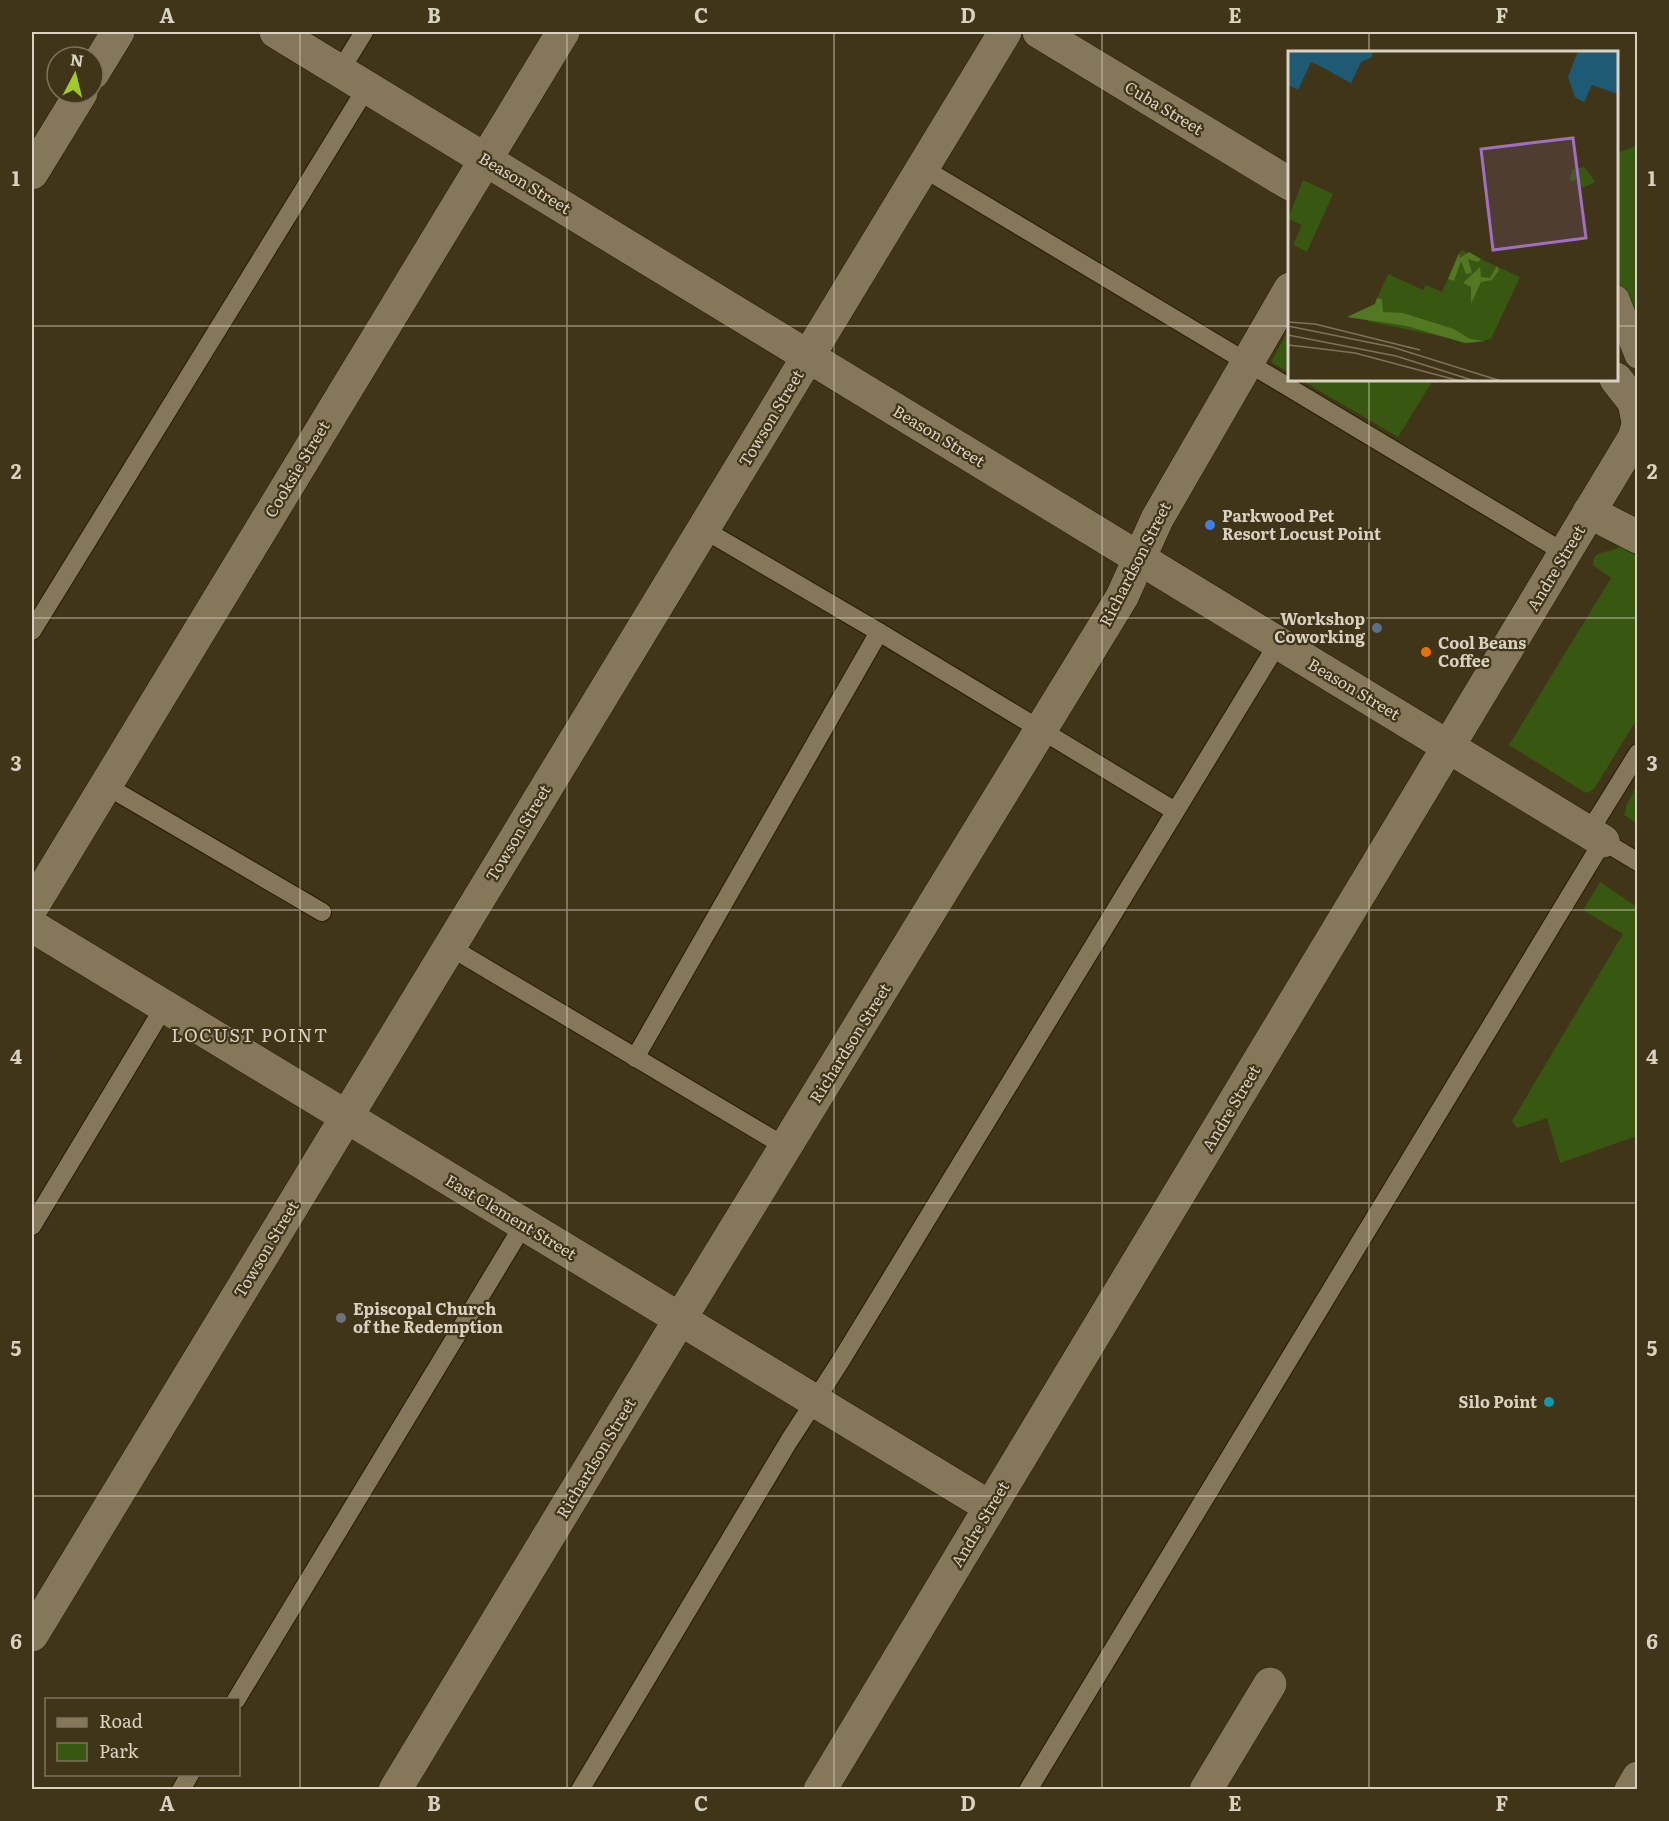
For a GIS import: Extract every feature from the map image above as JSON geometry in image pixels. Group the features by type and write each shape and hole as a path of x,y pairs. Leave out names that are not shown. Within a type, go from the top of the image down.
{"street":[{"path":"105,53 118,32"},
{"name":"Beason Street","path":"276,32 1596,837"},
{"name":"Cooksie Street","path":"32,907 562,32"},
{"name":"Towson Street","path":"32,1635 1005,32"},
{"name":"Cuba Street","path":"1039,32 1288,183"},
{"path":"32,174 74,105"},
{"name":"Richardson Street","path":"395,1790 1122,597 1157,519 1288,292"},
{"path":"1618,302 1638,355"},
{"path":"1618,380 1634,402 1638,424"},
{"name":"Andre Street","path":"820,1790 1634,438 1638,424"},
{"path":"1589,512 1638,537"},
{"name":"East Clement Street","path":"32,926 990,1507"},
{"path":"1206,1790 1270,1684"},
{"path":"1631,1790 1638,1778"}],"lane":[{"path":"32,631 353,79 364,32"},
{"path":"922,168 1565,553"},
{"path":"703,529 879,632 1175,811"},
{"path":"635,1058 879,632"},
{"path":"580,1790 789,1441 1278,643"},
{"path":"1028,1790 1596,837 1638,753"},
{"path":"105,785 322,912"},
{"path":"1596,837 1638,862"},
{"path":"450,947 786,1147"},
{"path":"32,1226 165,1007"},
{"path":"237,1698 524,1224"},
{"path":"181,1790 189,1776"}],"green space":[{"path":"1637,146 1637,331 1618,339 1618,152"},
{"path":"1288,331 1288,372 1271,362"},
{"path":"1303,381 1432,381 1398,437"},
{"path":"1621,546 1637,556 1637,719 1594,789 1586,793 1509,745 1611,578 1593,565 1594,559 1599,553"},
{"path":"1637,785 1637,823 1624,815"},
{"path":"1600,882 1637,907 1637,1136 1560,1163 1547,1118 1517,1128 1512,1121 1623,934 1583,910"}],"place":[{"name":"Parkwood Pet Resort Locust Point","path":"1210,525"},
{"name":"Workshop Coworking","path":"1377,628"},
{"name":"Cool Beans Coffee","path":"1426,652"},
{"name":"Episcopal Church of the Redemption","path":"341,1318"},
{"name":"Silo Point","path":"1549,1402"}],"district":[{"name":"LOCUST POINT","path":"250,1036"}]}
